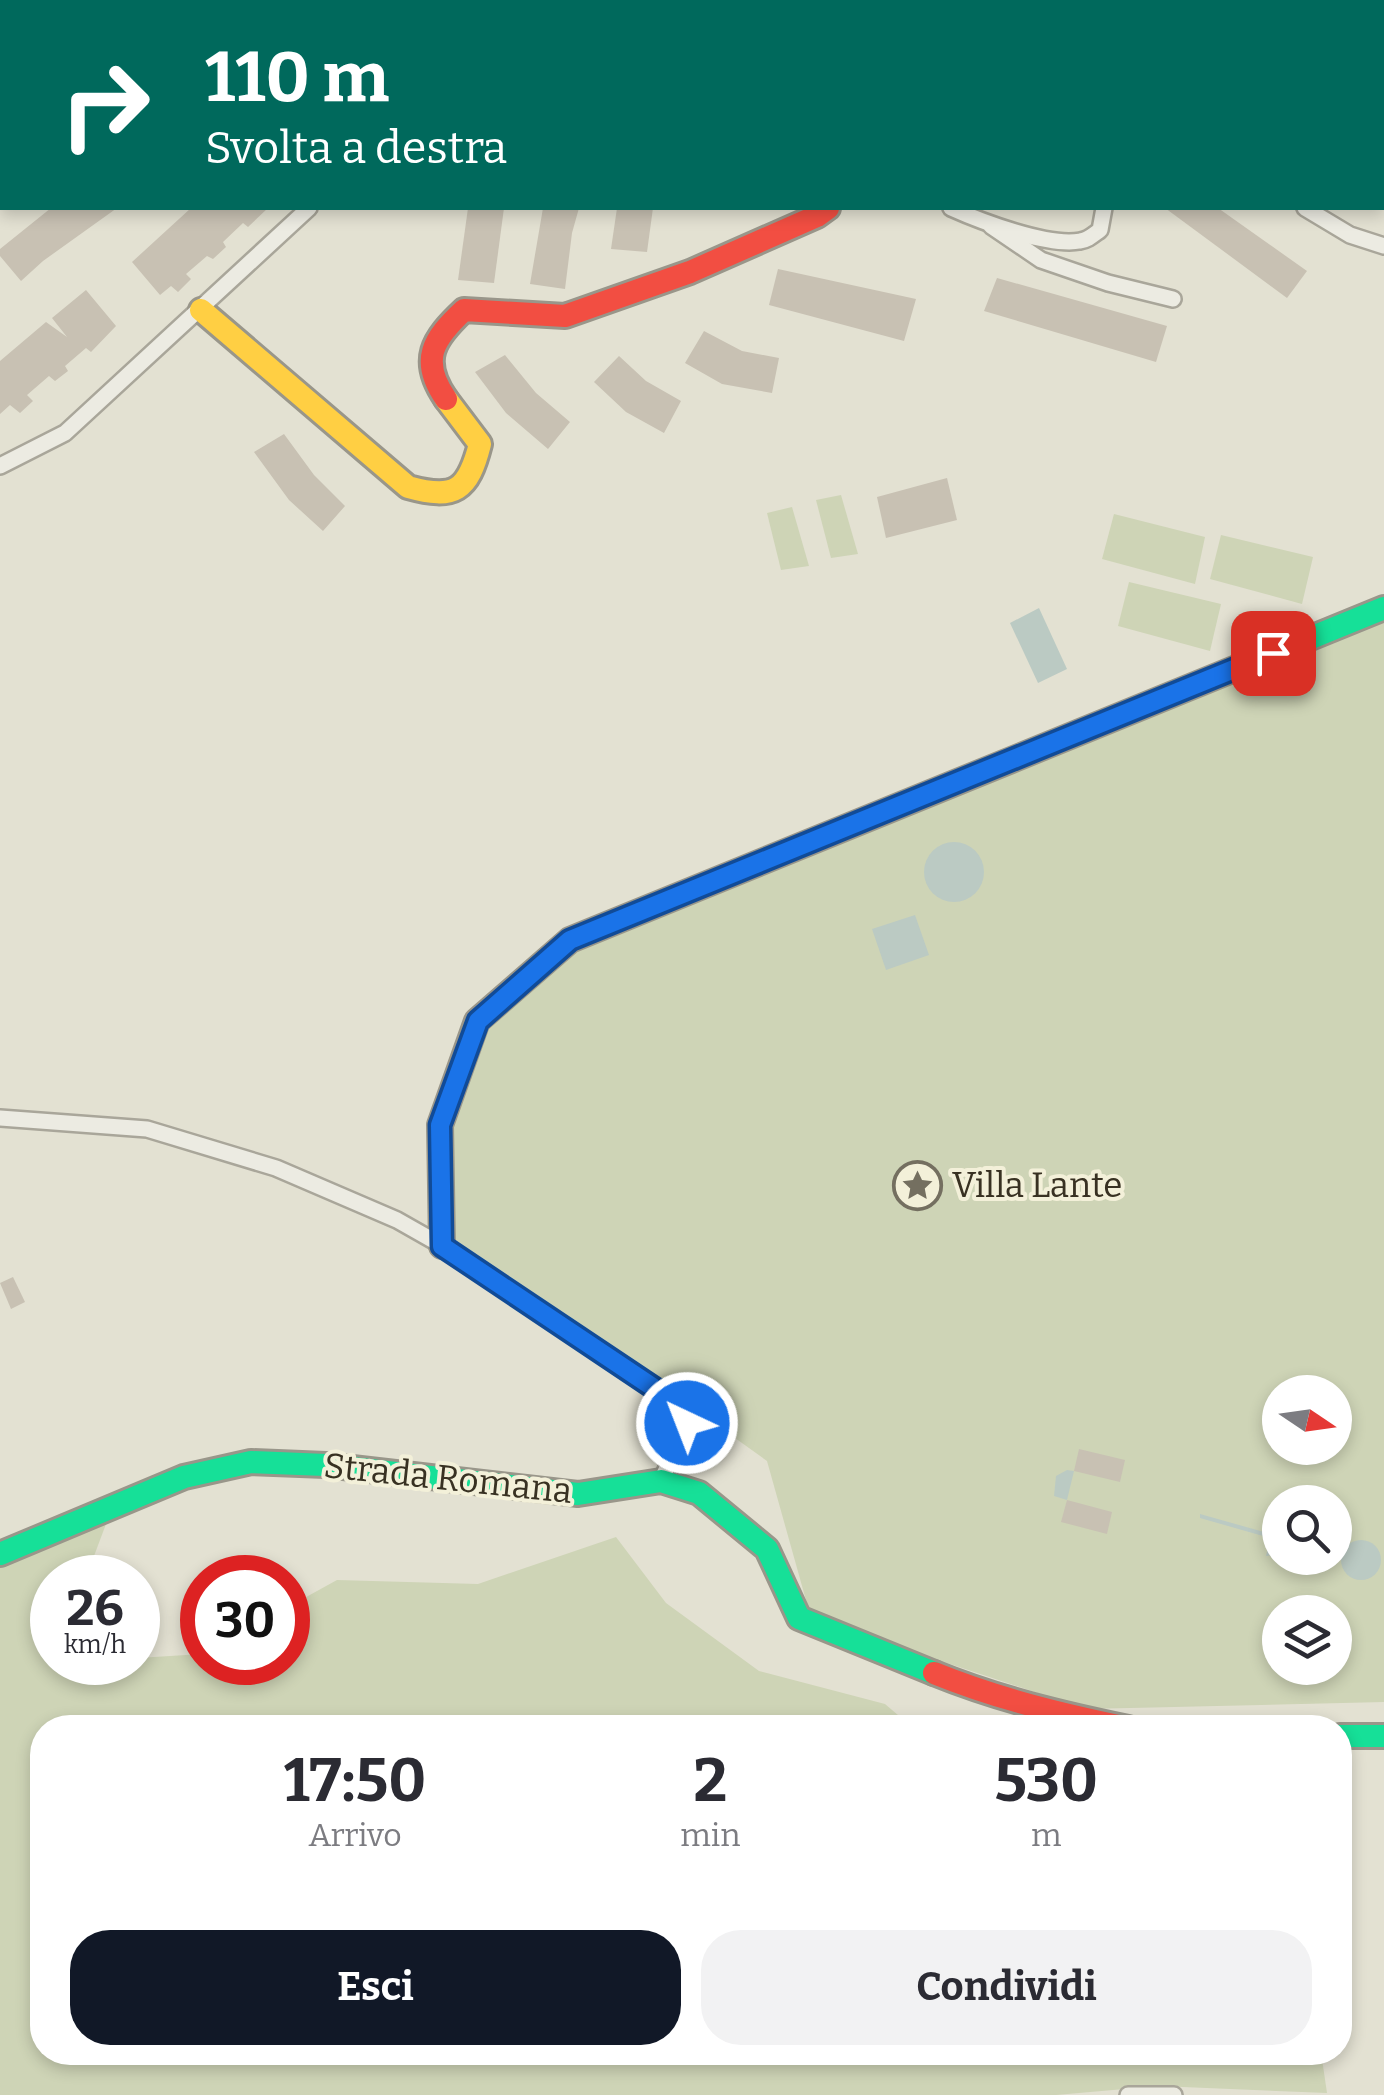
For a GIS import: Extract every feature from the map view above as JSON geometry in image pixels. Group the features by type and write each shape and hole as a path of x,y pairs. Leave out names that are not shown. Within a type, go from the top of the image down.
{"street":[{"path":"0,466 65,433 306,210"},
{"path":"201,310 408,488 437,496 459,490 474,469 480,444 430,376 431,350 442,327 464,310 566,316 690,272 825,210"},
{"path":"955,210 990,226 1041,260 1108,283 1173,299"},
{"path":"990,226 1069,242 1084,241 1100,230 1104,210"},
{"path":"1308,210 1350,235 1384,246"},
{"path":"442,1246 440,1125 478,1021 570,940 1384,608"},
{"path":"0,1118 148,1129 276,1168 397,1220 681,1406 687,1423 661,1481 700,1493 767,1549 800,1618 981,1692 1065,1715"},
{"name":"Strada Romana","path":"0,1554 184,1477 251,1462 326,1465 578,1494 661,1481"},
{"path":"1352,1736 1384,1736"},
{"path":"1128,2095 1174,2095"}],"green space":[{"path":"841,495 858,554 831,558 816,500"},
{"path":"792,507 809,566 781,570 767,513"},
{"path":"1114,514 1205,537 1195,584 1102,559"},
{"path":"1221,535 1313,557 1302,604 1210,579"},
{"path":"1129,582 1221,604 1210,651 1118,626"},
{"name":"Villa Lante","path":"1384,618 1384,1702 1086,1709 811,1618 767,1461 609,1348 452,1244 446,1125 483,1027 573,952"},
{"path":"109,1516 94,1555 30,1555 30,1685 160,1685 160,1657 180,1655 180,1685 310,1685 310,1595 337,1580 478,1584 616,1537 666,1603 759,1671 885,1704 898,1715 30,1715 30,2065 1323,2065 1327,2093 1159,2086 1056,2095 0,2095 0,1563"}],"shaded area":[{"path":"1039,608 1067,669 1038,683 1010,623"},
{"path":"954,842 975,851 984,872 975,893 954,902 933,893 924,872 933,851"},
{"path":"915,915 929,955 886,970 872,929"},
{"path":"1074,1471 1067,1500 1054,1496 1056,1476"},
{"path":"1200,1514 1262,1531 1262,1536 1200,1518"},
{"path":"1353,1541 1369,1541 1380,1552 1380,1568 1369,1579 1353,1579 1348,1575 1352,1575"}],"building":[{"path":"49,210 114,210 21,281 0,256 0,249"},
{"path":"189,210 266,210 248,227 243,223 223,242 226,247 213,259 207,256 186,274 191,279 178,292 171,286 160,295 132,262"},
{"path":"468,210 504,210 494,283 458,280"},
{"path":"543,210 578,210 565,289 530,284"},
{"path":"617,210 653,210 647,252 611,249"},
{"path":"1168,210 1221,210 1307,271 1287,298"},
{"path":"778,269 916,299 904,341 769,305"},
{"path":"997,278 1167,326 1156,362 984,311"},
{"path":"86,290 116,326 91,352 86,348 65,366 68,371 55,381 49,376 27,395 33,401 20,413 10,405 0,414 0,361 46,322 67,337 52,318"},
{"path":"704,331 742,351 779,358 772,393 722,384 685,363"},
{"path":"505,355 536,393 570,422 548,449 506,413 475,372"},
{"path":"619,356 646,381 681,401 664,433 626,412 594,382"},
{"path":"284,434 314,475 345,506 323,531 289,500 254,452"},
{"path":"947,478 957,520 886,538 877,497"},
{"path":"13,1277 25,1302 11,1309 0,1283"},
{"path":"1079,1449 1125,1460 1120,1482 1074,1471"},
{"path":"1067,1500 1112,1512 1107,1534 1061,1522"}],"traffic: fast":[{"path":"442,1246 440,1125 477,1021 570,940 1384,608"},
{"path":"0,1554 184,1477 251,1462 326,1465 578,1494 661,1481 699,1493 767,1549 799,1618 934,1673"},
{"path":"1352,1736 1384,1736"}],"traffic: slow":[{"path":"201,310 408,487 448,492 464,482 470,472 480,444 446,399"}],"traffic: jam":[{"path":"446,399 433,373 433,351 444,331 464,310 565,316 690,272 825,210"},
{"path":"934,1673 982,1691 1070,1715"}],"place":[{"name":"Villa Lante","path":"917,1185"}],"route":[{"path":"687,1423 681,1406 442,1246 440,1125 478,1021 570,940 1273,653"}]}
